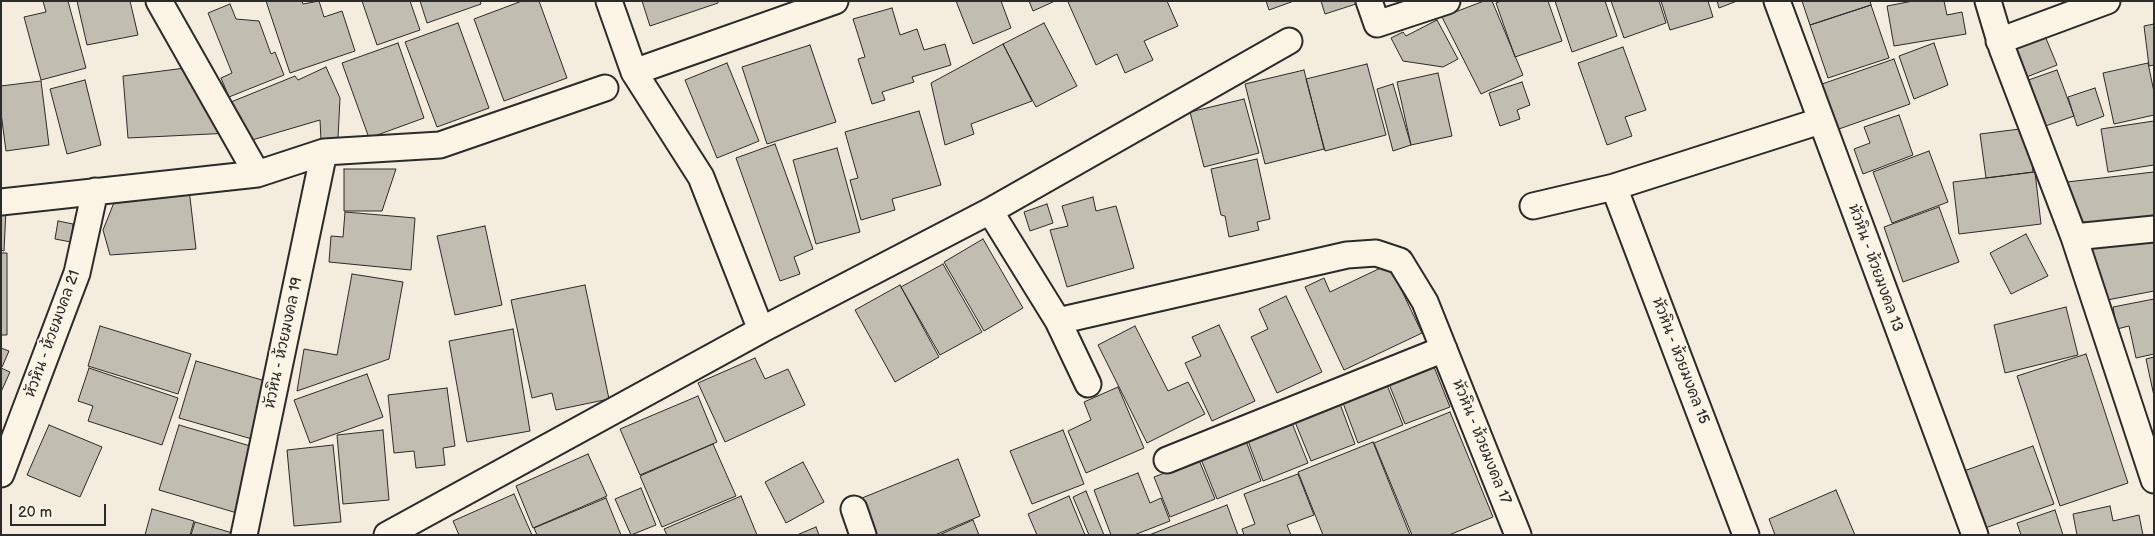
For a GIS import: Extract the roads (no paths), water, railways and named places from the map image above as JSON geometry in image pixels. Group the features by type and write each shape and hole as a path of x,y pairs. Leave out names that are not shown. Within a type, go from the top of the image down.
{"street":[{"path":"159,1 257,174"},
{"path":"609,1 634,72 701,177 761,330"},
{"path":"634,72 835,1"},
{"path":"1369,1 1377,24 1448,1"},
{"name":"หัวหิน - ห้วยมงคล 13","path":"1777,1 1975,535"},
{"path":"1988,1 1999,41 2145,428 2154,480"},
{"path":"1999,41 2107,1"},
{"path":"388,535 761,330 990,211 1289,41"},
{"path":"1,202 257,174 324,152 440,145 605,88"},
{"path":"1534,206 1614,187 1820,121"},
{"name":"หัวหิน - ห้วยมงคล 19","path":"244,535 324,152"},
{"name":"หัวหิน - ห้วยมงคล 15","path":"1614,187 1746,535"},
{"name":"หัวหิน - ห้วยมงคล 21","path":"1,474 77,273 95,191"},
{"path":"990,211 1058,321 1088,384"},
{"path":"2074,238 2154,229"},
{"name":"หัวหิน - ห้วยมงคล 17","path":"1058,321 1347,255 1376,252 1400,261 1425,302 1518,535"},
{"path":"1167,460 1444,349"},
{"path":"854,509 863,535"}]}
